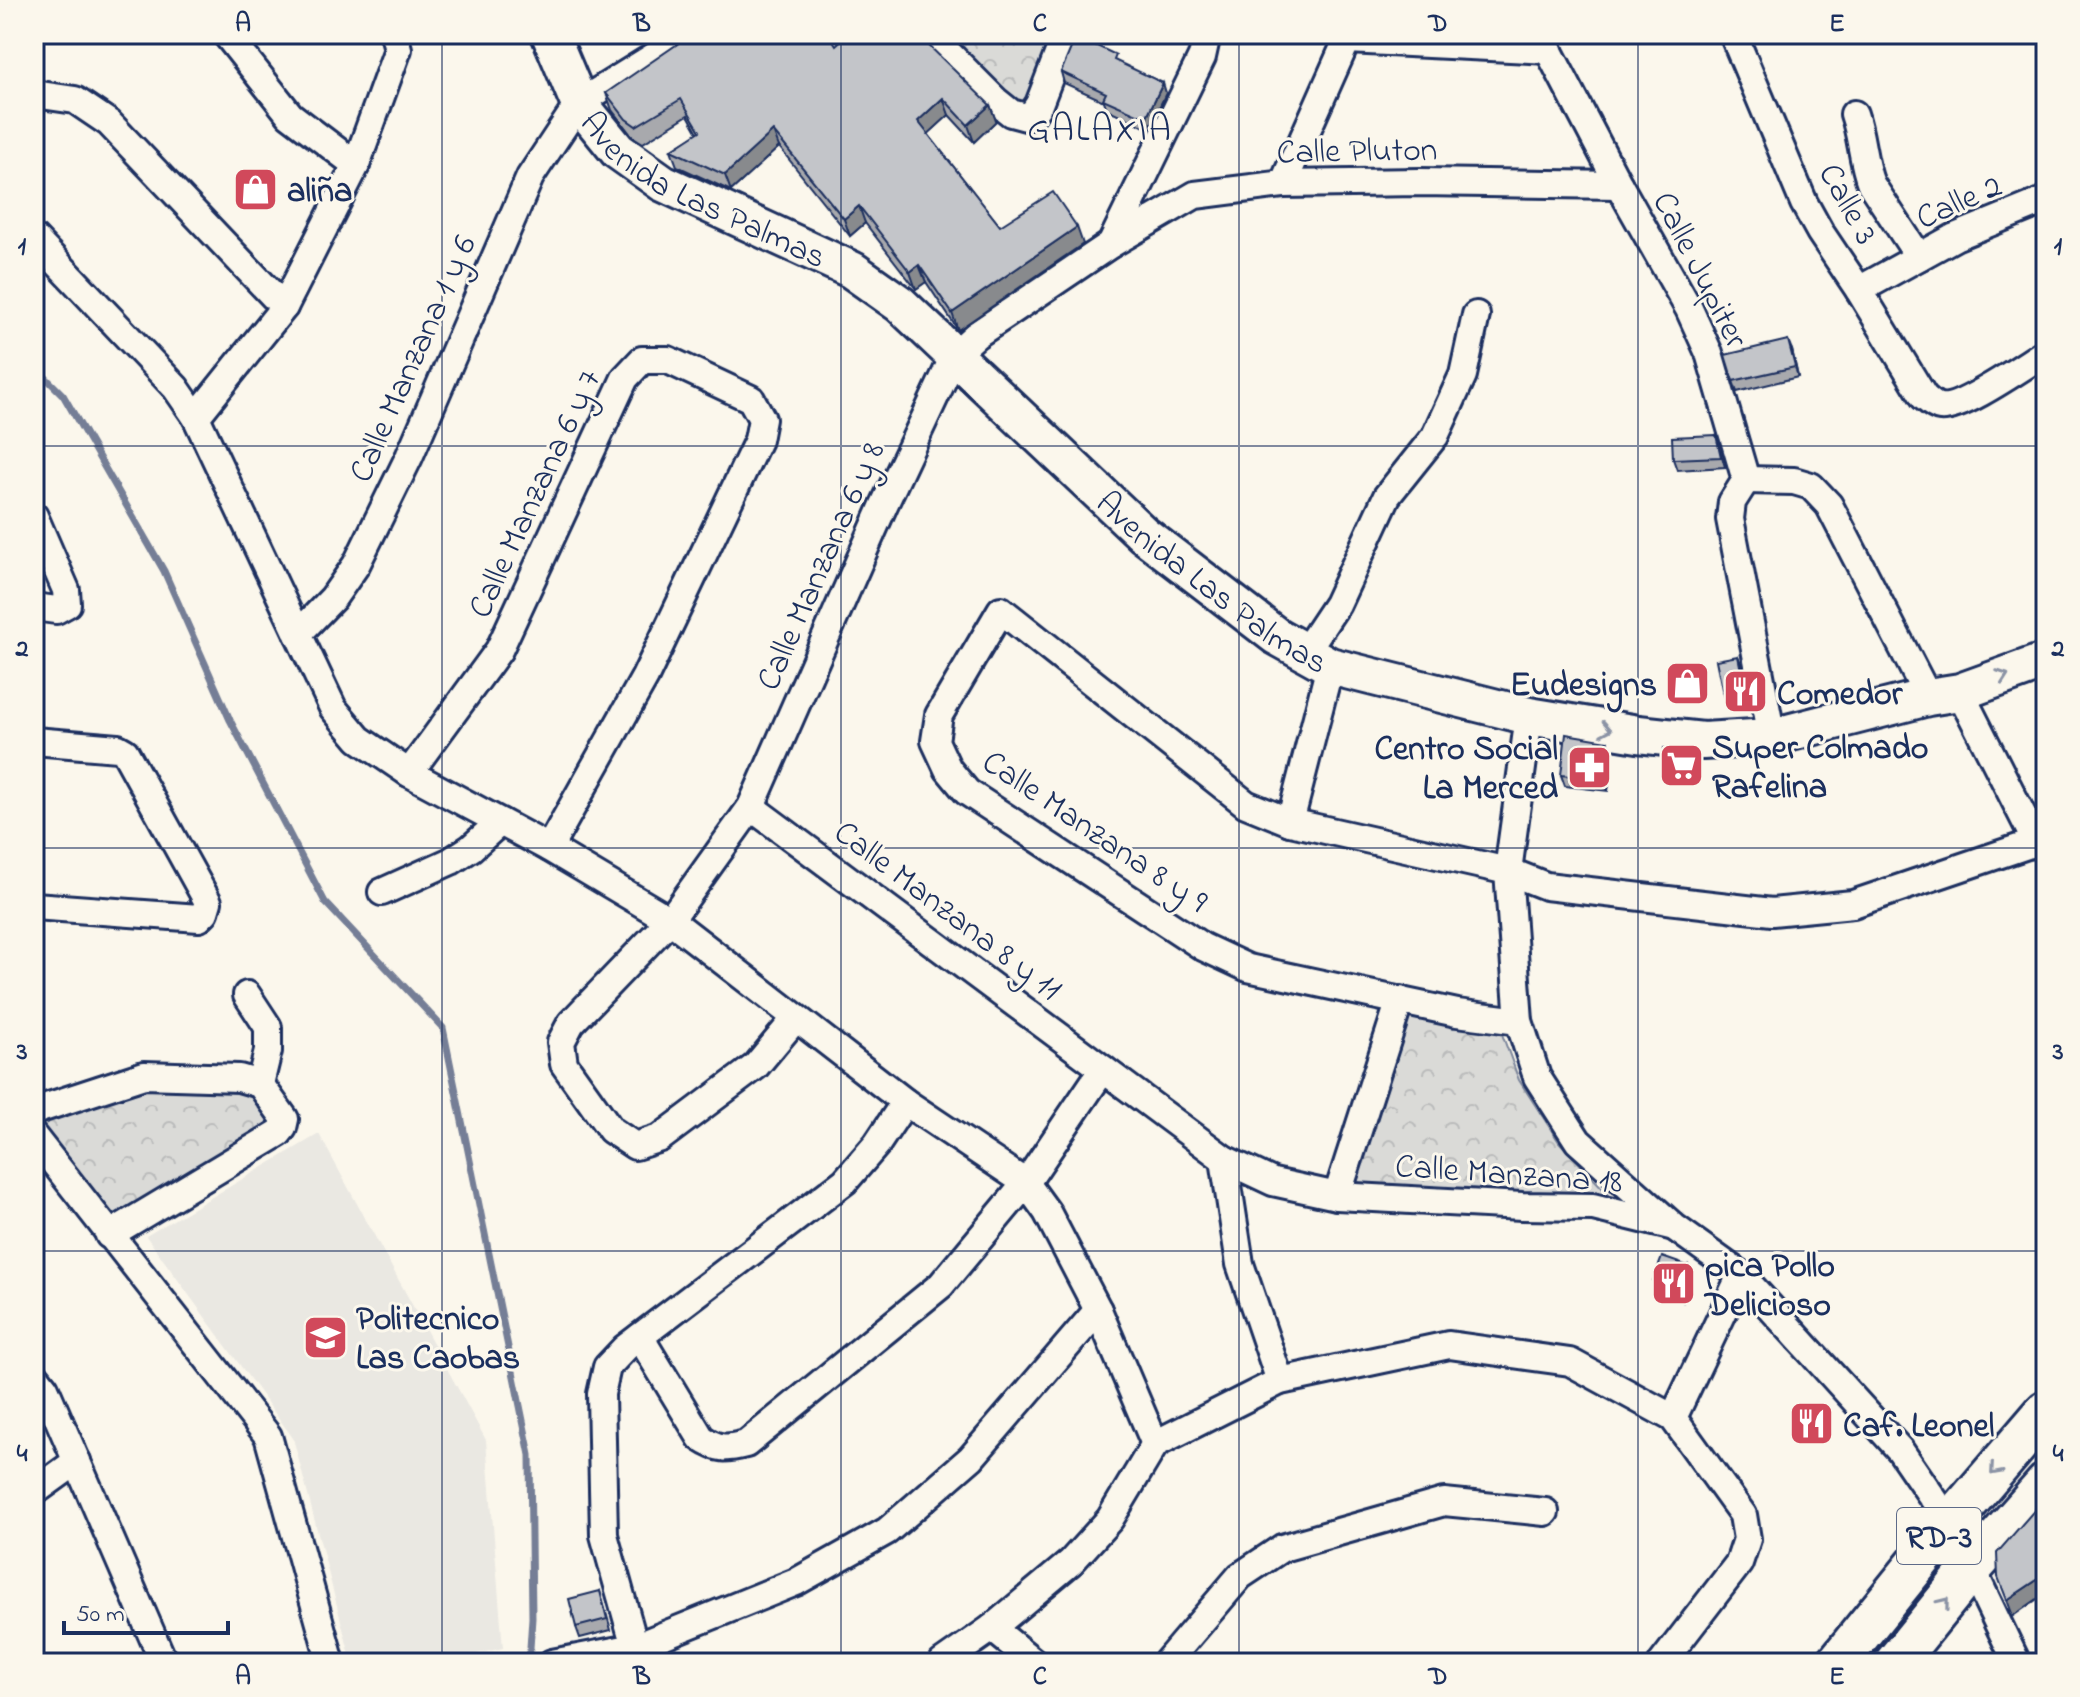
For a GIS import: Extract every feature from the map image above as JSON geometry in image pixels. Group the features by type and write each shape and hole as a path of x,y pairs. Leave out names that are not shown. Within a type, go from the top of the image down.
{"main road":[{"name":"RD-3","path":"1837,1663 2046,1411"},
{"name":"RD-3","path":"1895,1663 1971,1569 2046,1484"}],"street":[{"path":"226,34 290,115 356,165"},
{"path":"196,417 284,307 356,165 398,49 394,34"},
{"name":"Avenida Las Palmas","path":"550,34 579,103 618,151 663,183 852,270 900,304 1143,534 1276,636 1318,659 1529,716 1703,741 1772,737 1944,695 2046,661"},
{"path":"579,103 690,34"},
{"path":"929,34 996,101 1011,113 1026,117 1039,104 1066,34"},
{"path":"1111,244 1202,57 1207,34"},
{"name":"Calle 3","path":"1733,34 1804,203 1924,397 1942,408 1954,406 2046,352"},
{"path":"1283,184 1348,37 1544,42"},
{"name":"Calle Jupiter","path":"1544,42 1689,309 1709,353 1746,480"},
{"path":"34,94 75,100 109,123 284,307"},
{"name":"Calle Manzana 1 y 6","path":"298,634 333,598 356,565 409,457 530,177 579,103"},
{"path":"1854,114 1871,184 1919,257"},
{"name":"Calle Pluton","path":"955,354 976,335 1111,244 1195,195 1283,184 1420,182 1619,185"},
{"name":"Calle 2","path":"1859,290 1955,237 2046,200"},
{"path":"34,238 176,388 196,417 333,708 359,739 409,773 549,848 670,920 905,1102 1026,1183 1047,1212 1098,1310 1155,1444"},
{"path":"1476,315 1463,375 1435,436 1387,496 1337,604 1318,659 1290,822 1508,871 1546,886 1772,912 1853,904 2041,846 1944,695 1829,505 1811,486 1794,481 1746,480 1732,502 1730,519 1772,737"},
{"name":"Calle Manzana 6 y 8","path":"796,1018 756,1066 660,1138 635,1146 611,1130 564,1064 561,1042 571,1023 670,920 751,807 884,505 955,354"},
{"name":"Calle Manzana 6 y 7","path":"409,773 499,650 625,378 642,360 668,360 751,399 762,419 758,440 645,677 549,848"},
{"path":"34,516 66,590 67,604 56,610 34,607"},
{"name":"Calle Manzana 8 y 9","path":"1290,822 1246,804 1001,610 939,715 935,741 948,769 967,792 1203,947 1248,968 1400,1000"},
{"path":"1529,716 1508,871 1519,1021 1537,1077 1578,1141 1674,1227 1741,1275 1900,1450 1950,1523 2017,1663"},
{"path":"34,741 118,748 125,752 208,902 199,918 34,906"},
{"name":"Calle Manzana 8 y 11","path":"751,807 1224,1159"},
{"path":"382,892 451,861 500,822"},
{"path":"247,995 268,1027 268,1051 260,1084"},
{"path":"1337,1196 1400,1000 1457,1013 1519,1021"},
{"path":"633,1343 701,1438 713,1446 728,1449 746,1444 941,1285 1026,1183 1103,1069"},
{"path":"34,1111 144,1075 239,1078 260,1084 285,1119 279,1133 109,1235"},
{"path":"636,1655 604,1535 601,1394 607,1367 633,1343 845,1181 877,1144 905,1102"},
{"path":"34,1137 268,1436 331,1663"},
{"path":"1224,1159 1240,1264 1280,1381"},
{"name":"Calle Manzana 18","path":"1224,1159 1273,1182 1337,1196 1593,1207 1674,1227"},
{"path":"1673,1418 1741,1275"},
{"path":"552,1663 583,1656 636,1655 796,1582 887,1531 971,1458 1098,1310"},
{"path":"942,1663 992,1628 1071,1562 1110,1519 1155,1444 1280,1381 1449,1345 1570,1362 1673,1418 1743,1515 1747,1539 1739,1563 1662,1663"},
{"path":"34,1374 45,1388 164,1663"},
{"path":"34,1492 77,1461"},
{"path":"1166,1663 1240,1576 1282,1548 1444,1502 1545,1512"},
{"path":"992,1628 1035,1663"}],"shaded area":[{"name":"Politecnico Las Caobas","path":"319,1134 486,1440 503,1648 437,1663 352,1663 293,1438 146,1236"}],"green space":[{"path":"943,34 1053,34 1025,113"},
{"path":"1406,1006 1499,1026 1519,1080 1559,1142 1609,1195 1455,1194 1351,1183"},
{"path":"142,1080 238,1085 271,1107 265,1128 110,1222 34,1123"}],"building":[{"path":"692,34 829,34 836,45 848,34 917,34 990,105 968,125 943,98 918,121 1000,226 1053,192 1077,227 952,313 919,265 910,272 859,206 844,219 773,131 725,175 671,150 700,131 681,99 636,126 626,119 606,93"},
{"path":"1076,36 1116,55 1114,60 1163,83 1146,118 1103,99 1106,93 1061,72"},
{"path":"1788,340 1795,367 1733,381 1725,355"},
{"path":"1716,435 1721,457 1673,459 1672,437"},
{"path":"1738,656 1744,685 1722,689 1716,660"},
{"name":"Centro Social La Merced","path":"1566,734 1608,741 1604,780 1561,775"},
{"path":"1664,748 1690,751 1689,770 1663,769"},
{"path":"1662,1257 1688,1266 1679,1290 1653,1281"},
{"path":"2038,1506 2046,1515 2046,1574 2007,1600 1998,1577 1997,1553"},
{"path":"600,1591 607,1619 576,1627 569,1599"}],"waterway":[{"path":"34,366 63,395 164,571 230,720 325,902 443,1028 530,1455 532,1618 529,1663"}],"place":[{"name":"aliña","path":"256,189"},
{"name":"Eudesigns","path":"1688,683"},
{"name":"Comedor","path":"1746,692"},
{"name":"Super Colmado Rafelina","path":"1681,766"},
{"name":"Centro Social La Merced","path":"1589,767"},
{"name":"pica Pollo Delicioso","path":"1674,1284"},
{"name":"Politecnico Las Caobas","path":"325,1337"},
{"name":"Caf. Leonel","path":"1812,1424"}],"district":[{"name":"GALAXIA","path":"1100,127"}]}
